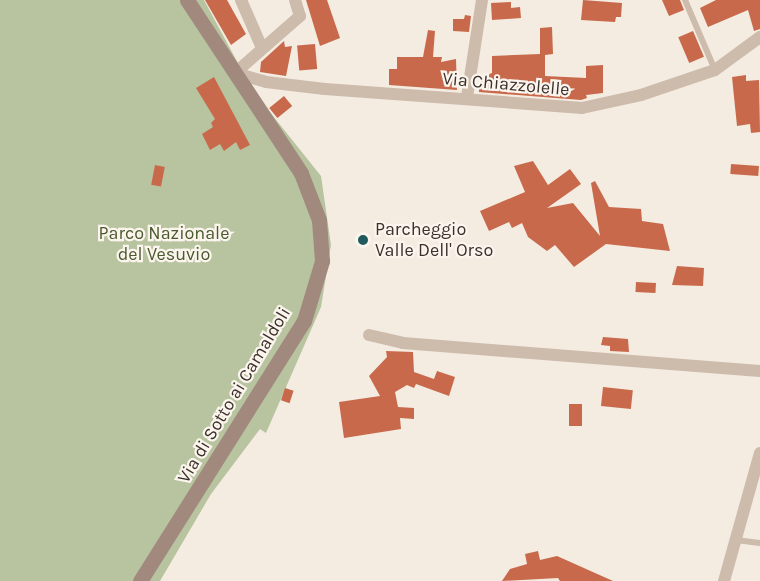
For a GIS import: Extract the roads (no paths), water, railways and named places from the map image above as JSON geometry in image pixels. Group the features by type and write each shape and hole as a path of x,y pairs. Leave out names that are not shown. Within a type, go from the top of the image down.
{"street":[{"name":"Via di Sotto ai Camaldoli","path":"140,581 304,321 322,261 318,220 301,173 187,0"},
{"path":"241,0 262,48"},
{"path":"236,73 300,16 295,0"},
{"path":"467,98 482,0"},
{"name":"Via Chiazzolelle","path":"236,73 266,82 326,89 467,98 488,103 582,108 640,95 715,70 760,37"},
{"path":"369,335 404,343 760,371"},
{"path":"724,581 760,453"}],"lane":[{"path":"685,0 715,70"},
{"path":"736,540 760,543"}],"place":[{"name":"Parcheggio Valle Dell' Orso","path":"363,240"}],"park label":[{"name":"Parco Nazionale del Vesuvio","path":"164,244"}]}
